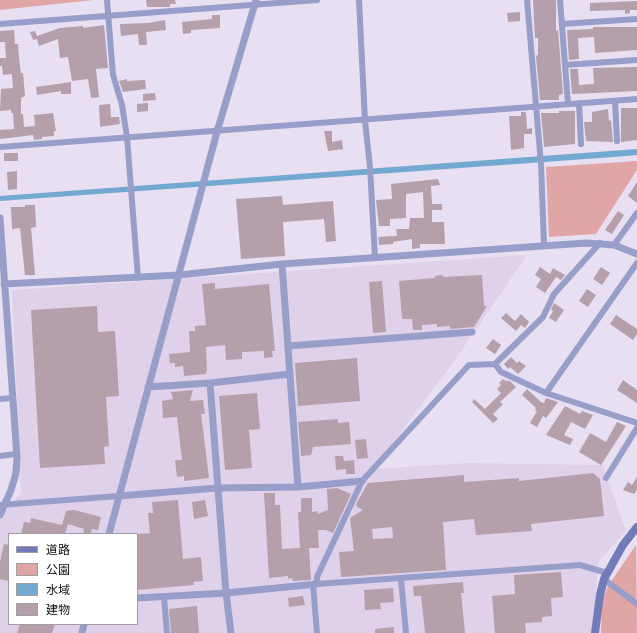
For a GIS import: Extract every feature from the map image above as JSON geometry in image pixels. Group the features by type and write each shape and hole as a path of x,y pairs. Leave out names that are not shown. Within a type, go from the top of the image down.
{"main road":[{"path":"595,633 600,595 606,576 623,545 637,527"}],"street":[{"path":"107,0 114,75 122,105 127,138 138,278"},
{"path":"0,24 109,17 255,2 317,0"},
{"path":"359,0 365,121 371,179 375,258"},
{"path":"527,0 541,164 544,246"},
{"path":"560,0 568,104"},
{"path":"109,533 148,387 203,192 217,132 255,2"},
{"path":"562,24 637,19"},
{"path":"565,65 637,60"},
{"path":"0,147 365,121 637,99"},
{"path":"615,101 617,141"},
{"path":"579,103 581,144"},
{"path":"614,245 637,213"},
{"path":"0,218 2,284 16,454 16,474 2,505 0,515"},
{"path":"317,633 315,584 362,481 469,365 495,364 542,317 554,294 600,243"},
{"path":"2,284 138,278 282,264 600,243 614,245 637,254"},
{"path":"282,264 298,487"},
{"path":"546,392 637,264"},
{"path":"288,346 472,332"},
{"path":"495,364 501,372 546,392 637,423"},
{"path":"148,387 210,383 290,374"},
{"path":"210,383 217,488 230,633"},
{"path":"0,399 12,398"},
{"path":"606,478 637,428"},
{"path":"0,456 16,454"},
{"path":"2,505 217,488 298,487 362,481"},
{"path":"138,598 226,593 315,584 580,565 606,576 637,604"},
{"path":"401,579 406,633"},
{"path":"164,597 167,633"}],"shaded area":[{"path":"527,255 453,363 373,469 468,463 603,465 626,531 599,561 592,633 0,633 0,518 21,493 12,290"}],"green space":[{"path":"0,0 93,0 0,10"},
{"path":"637,161 637,170 596,234 549,237 546,167"},
{"path":"636,545 637,633 601,633 602,600 608,586"}],"water":[{"path":"637,149 637,155 614,157 0,201 0,196"}],"building":[{"path":"146,0 175,0 176,4 170,4 170,7 147,7"},
{"path":"533,0 556,0 556,31 558,30 563,94 559,95 559,100 540,100 536,56 538,55 538,38 535,38"},
{"path":"637,1 637,10 630,10 630,13 625,14 625,10 590,11 590,3"},
{"path":"520,12 520,21 508,22 507,13"},
{"path":"212,15 220,15 220,28 191,30 191,33 183,34 182,22 212,19"},
{"path":"165,20 166,30 146,32 147,45 139,45 138,34 121,36 120,24 148,23"},
{"path":"104,25 108,68 96,69 99,97 91,98 88,79 72,81 68,57 60,58 58,39 39,46 37,39 33,40 30,32 35,31 37,36 60,28 83,26 83,28"},
{"path":"593,27 637,27 637,50 595,53 594,37 578,38 579,59 569,60 567,30 593,29"},
{"path":"14,30 15,44 18,44 21,73 23,73 25,96 21,98 21,114 23,114 24,127 35,126 34,115 53,113 56,131 54,131 54,136 42,137 42,139 34,140 33,135 0,139 0,130 14,129 13,113 11,113 11,110 0,111 1,89 13,88 12,74 3,75 2,66 0,66 0,58 6,58 5,42 0,42 0,31"},
{"path":"637,67 637,91 572,94 570,69 578,69 579,85 594,84 593,68"},
{"path":"127,79 127,81 145,80 146,89 123,92 119,81"},
{"path":"71,82 71,94 61,94 61,91 37,95 36,87"},
{"path":"155,93 156,100 143,101 143,94"},
{"path":"148,103 148,111 137,112 137,104"},
{"path":"110,104 111,117 119,117 120,124 100,127 99,105"},
{"path":"621,108 637,108 637,140 621,142"},
{"path":"608,109 609,121 611,120 613,142 586,141 584,122 592,122 592,112"},
{"path":"559,111 575,111 575,144 544,147 541,113 559,113"},
{"path":"521,112 526,112 527,129 532,128 532,134 524,134 524,148 511,150 509,116 521,116"},
{"path":"324,131 332,131 332,142 342,140 343,149 328,151"},
{"path":"4,153 18,153 18,161 4,161"},
{"path":"17,171 17,189 8,190 7,172"},
{"path":"438,179 440,185 431,186 432,204 442,204 442,210 432,210 432,222 444,222 445,244 420,244 420,248 412,249 412,239 393,242 393,244 379,245 378,237 397,236 396,229 409,229 410,218 424,218 423,192 406,194 406,218 390,219 390,226 379,226 376,200 392,199 391,184"},
{"path":"637,182 637,203 628,196"},
{"path":"282,196 283,205 333,201 336,241 326,242 324,219 283,222 285,256 241,259 236,199"},
{"path":"25,205 35,205 36,227 31,228 35,275 25,275 20,228 12,229 11,207 25,207"},
{"path":"618,211 624,215 612,234 605,230"},
{"path":"540,267 550,274 553,268 565,275 561,280 556,277 545,293 536,287 541,279 535,275"},
{"path":"601,267 610,273 602,285 593,279"},
{"path":"443,275 443,277 482,275 484,306 487,306 474,327 450,329 450,326 437,327 437,324 422,325 422,330 413,330 412,319 402,319 399,281 435,278 435,276"},
{"path":"382,281 386,332 373,333 369,282"},
{"path":"215,283 215,289 269,284 275,351 272,351 273,357 264,358 264,351 242,352 242,359 226,360 225,345 206,347 206,374 184,376 183,366 175,367 175,363 170,363 169,354 190,352 189,331 195,331 195,326 206,325 202,284"},
{"path":"587,289 596,295 588,307 579,301"},
{"path":"554,303 564,310 556,322 549,318 553,311 551,310"},
{"path":"97,306 98,332 115,331 119,396 106,397 109,446 104,447 105,464 40,468 31,310"},
{"path":"506,313 515,321 521,314 529,322 525,328 521,325 516,331 501,318"},
{"path":"616,315 637,329 637,334 633,340 610,324"},
{"path":"493,339 501,345 495,354 486,348"},
{"path":"511,357 517,363 519,361 526,366 518,374 510,367 508,369 504,364"},
{"path":"357,358 360,401 298,406 295,363"},
{"path":"503,379 510,381 516,387 500,402 503,404 493,414 498,419 493,423 472,402 474,399 485,409 501,393 497,389 501,385 499,383"},
{"path":"623,380 637,390 637,403 617,390"},
{"path":"527,389 541,402 544,403 546,398 558,402 546,418 543,416 537,427 530,423 537,411 535,410 536,408 522,395"},
{"path":"193,390 190,401 203,400 205,414 201,414 209,478 184,481 184,476 177,477 175,460 182,460 177,417 163,418 162,401 173,399 171,392"},
{"path":"257,393 260,429 249,430 252,468 225,470 219,396"},
{"path":"565,406 580,414 582,411 593,415 585,429 571,422 564,435 573,439 570,445 546,435"},
{"path":"338,419 338,423 349,422 351,444 313,447 311,455 301,456 298,422"},
{"path":"617,422 626,426 601,465 579,452 590,433 606,442"},
{"path":"366,439 368,458 357,459 355,440"},
{"path":"335,456 343,456 344,461 354,460 355,474 346,474 346,469 336,470"},
{"path":"593,473 600,479 604,516 531,524 532,531 476,535 474,519 443,522 446,570 341,577 339,552 354,551 350,518 363,510 357,507 356,504 368,483 464,475 464,482 519,478 519,481","holes":["392,527 393,538 373,539 372,529"]},
{"path":"637,477 637,490 634,494 623,490 628,482 632,485"},
{"path":"337,488 351,494 333,533 326,530 318,530 319,548 309,548 311,580 293,581 292,578 288,579 288,576 269,578 264,493 275,493 275,505 280,505 282,549 300,548 298,512 301,512 301,498 312,498 312,512 317,511 318,514 328,510 327,489"},
{"path":"178,500 183,559 201,557 203,581 193,582 194,585 138,590 138,534 150,533 148,513 153,513 152,502"},
{"path":"205,500 208,516 194,519 192,502"},
{"path":"74,510 101,517 98,530 92,529 91,533 83,533 84,529 68,524 65,533 21,533 24,522 30,523 31,518 62,525 66,511"},
{"path":"4,544 8,545 8,581 0,579 0,562"},
{"path":"561,572 563,597 551,598 552,616 542,617 542,622 525,623 526,633 495,633 492,596 515,594 514,575"},
{"path":"463,582 464,593 461,593 465,633 425,633 421,596 414,596 413,586"},
{"path":"393,588 394,602 380,603 381,609 365,610 364,590"},
{"path":"303,596 305,605 289,607 288,598"},
{"path":"197,606 199,633 171,633 169,609"},
{"path":"20,625 55,625 52,633 17,633"},
{"path":"394,627 394,633 375,633 375,629"}]}
